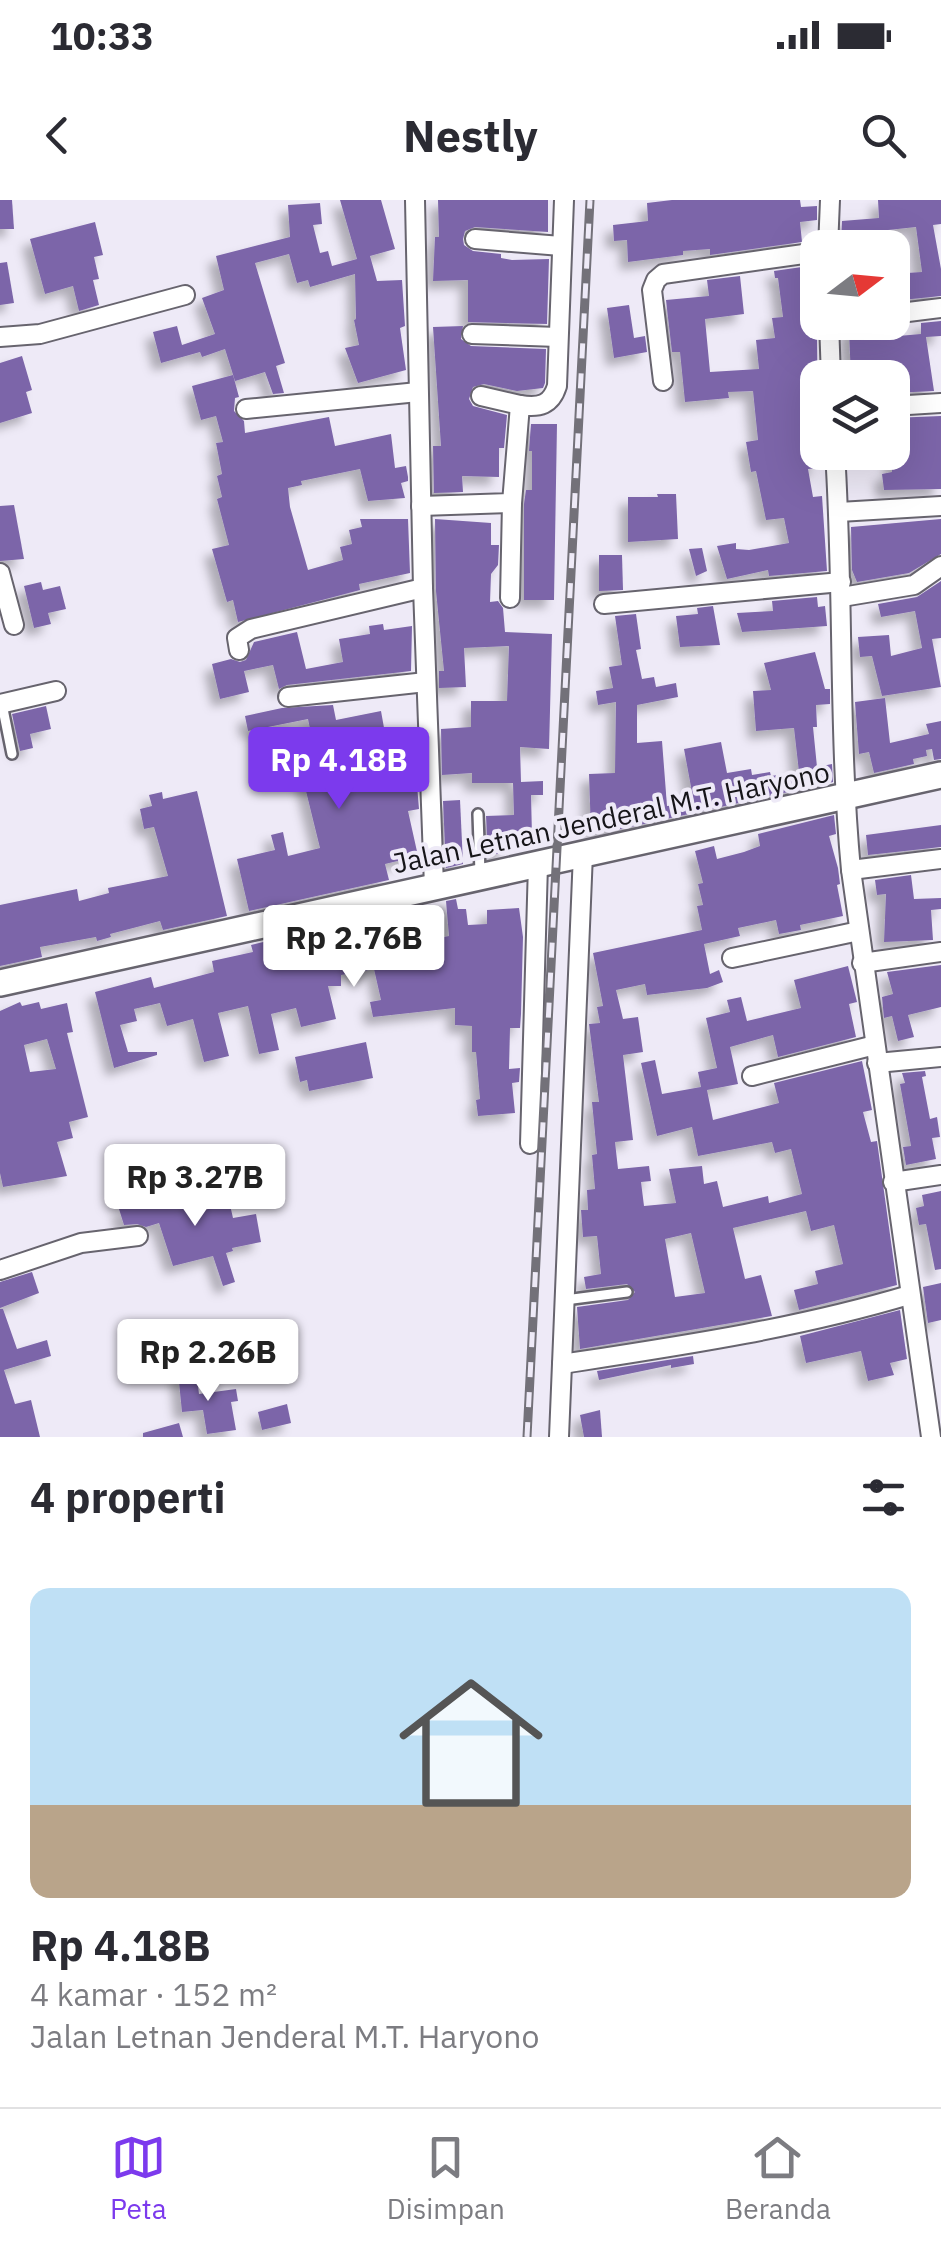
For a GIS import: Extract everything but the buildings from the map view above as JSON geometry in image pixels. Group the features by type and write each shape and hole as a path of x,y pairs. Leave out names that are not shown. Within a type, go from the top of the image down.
{"main road":[{"name":"Jalan Letnan Jenderal M.T. Haryono","path":"0,984 941,775"}],"street":[{"path":"415,200 434,886"},
{"path":"481,396 542,406 554,394 564,200"},
{"path":"829,230 830,200"},
{"path":"476,239 561,246"},
{"path":"662,381 652,290 656,280 663,274 800,255"},
{"path":"0,337 40,334 185,295"},
{"path":"910,312 941,308"},
{"path":"472,334 558,337"},
{"path":"246,409 418,392"},
{"path":"910,405 941,402"},
{"path":"510,598 520,405"},
{"path":"836,470 844,798 851,870 908,1295 934,1430"},
{"path":"421,506 512,502"},
{"path":"839,512 941,506"},
{"path":"604,604 914,585 941,566"},
{"path":"0,573 14,624"},
{"path":"238,650 237,638 251,629 423,588"},
{"path":"288,696 426,682"},
{"path":"1,704 56,691"},
{"path":"559,1437 583,853"},
{"path":"851,870 941,859"},
{"path":"530,1144 538,864"},
{"path":"732,958 859,932"},
{"path":"862,962 941,952"},
{"path":"752,1076 876,1054 941,1057"},
{"path":"893,1182 941,1175"},
{"path":"0,1270 81,1243 138,1236"},
{"path":"562,1364 770,1331 908,1295"}],"lane":[{"path":"1,704 12,754"},
{"path":"478,814 480,876"},
{"path":"564,1300 628,1292"}],"railway":[{"path":"527,1437 590,200"}]}
